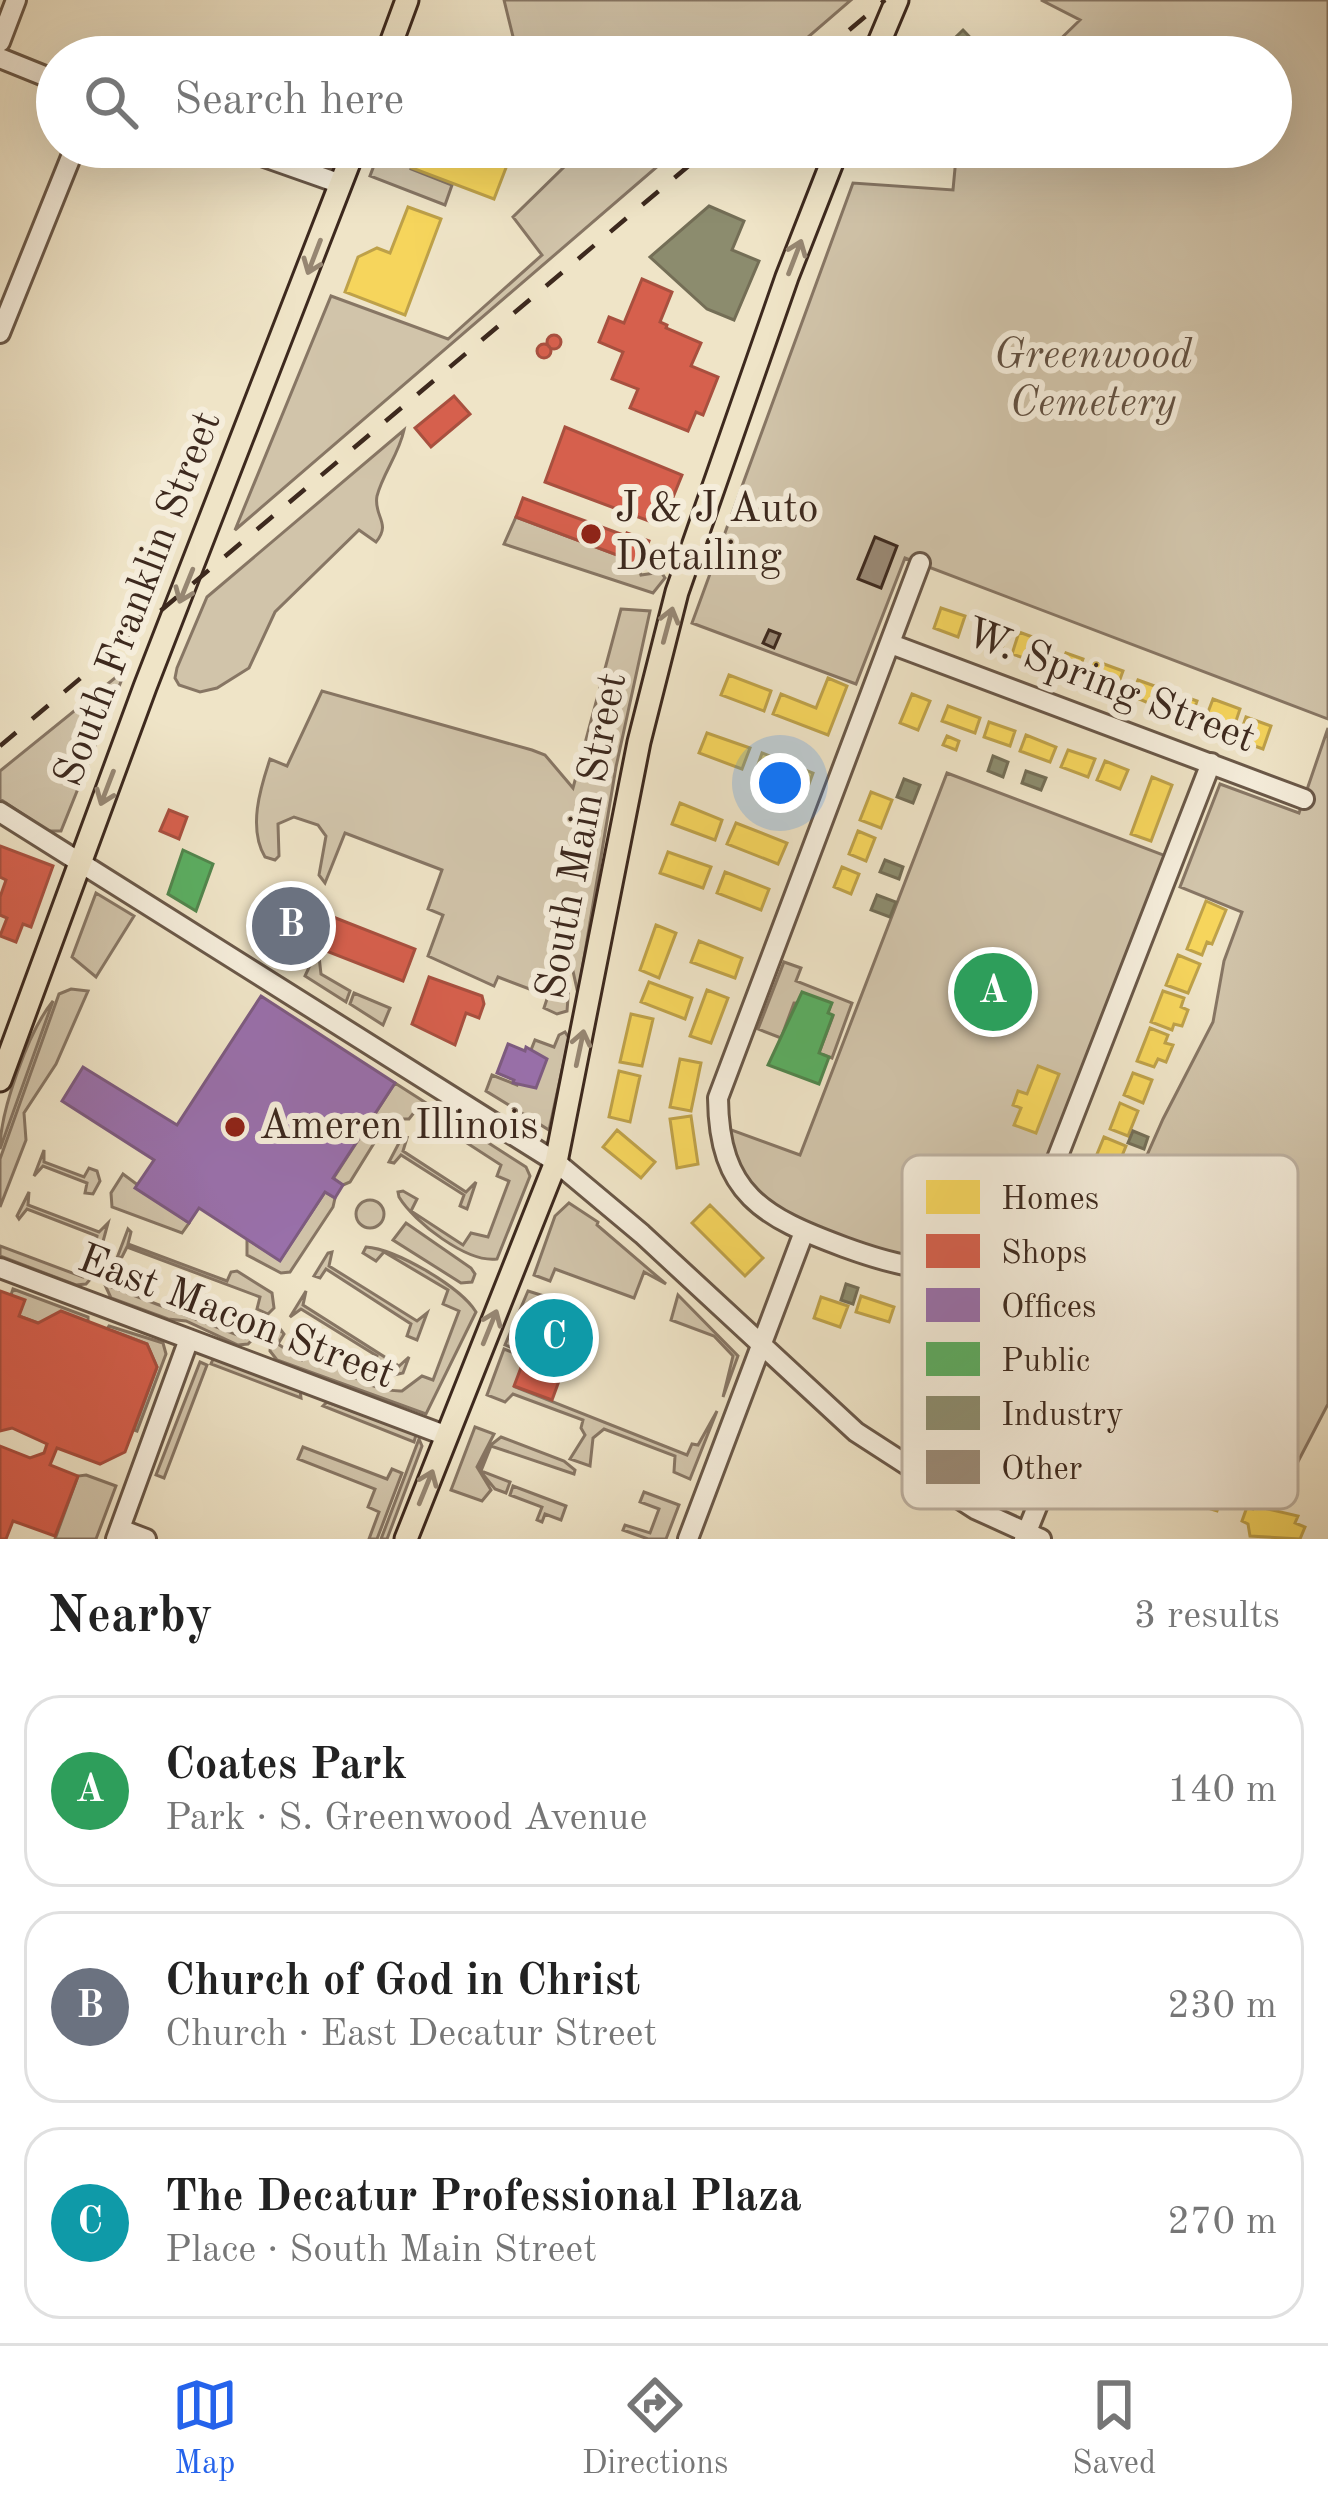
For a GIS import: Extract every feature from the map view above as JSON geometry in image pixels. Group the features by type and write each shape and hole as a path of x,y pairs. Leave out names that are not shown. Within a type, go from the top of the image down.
{"main road":[{"path":"394,36 407,0"},
{"path":"882,36 897,0"},
{"name":"South Franklin Street","path":"0,1080 347,168"},
{"name":"South Main Street","path":"406,1539 556,1162 634,763 672,610 830,168"}],"street":[{"path":"0,42 16,0"},
{"path":"0,58 36,72"},
{"path":"0,333 67,168"},
{"path":"296,168 341,184"},
{"path":"902,1266 804,1232 766,1213 736,1177 722,1138 718,1098 920,563"},
{"name":"W. Spring Street","path":"891,644 1304,799"},
{"path":"1059,1155 1211,764"},
{"path":"0,812 556,1162 642,1234 856,1432 902,1461"},
{"path":"688,1539 804,1232"},
{"name":"East Macon Street","path":"0,1268 447,1436"},
{"path":"146,1539 118,1534 190,1339"},
{"path":"977,1509 1030,1537"}],"green space":[{"path":"504,0 851,0 809,36 513,36"},
{"name":"Greenwood Cemetery","path":"1041,0 1328,0 1328,719 905,558 856,684 692,623 853,183 953,190 955,168 1292,168 1292,36 1064,36 1080,20"},
{"path":"373,168 411,168 452,185 445,205 370,176"},
{"path":"563,168 656,168 235,530 331,296 448,339 542,255 513,217"},
{"path":"404,430 377,496 382,530 376,542 359,530 275,612 249,668 217,688 200,692 179,685 177,668 207,597"},
{"path":"516,517 620,556 618,561 639,569 641,575 661,572 665,578 653,593 504,544"},
{"path":"621,609 650,611 616,767 578,994 571,962 556,962 550,994 562,999 569,985 567,1011 557,1014 544,1008 548,996 498,977 494,986 428,956 443,915 428,909 442,870 345,833 325,883 319,875 326,836 318,825 294,817 278,824 279,856 275,860 265,857 256,821 270,759 287,766 322,691 545,755 573,788"},
{"path":"126,669 61,831 48,831 0,799 0,771"},
{"path":"1328,728 1328,1404 1298,1462 1298,1155 1147,1155 1213,1022 1224,961 1242,912 1180,887 1220,784 1299,813"},
{"path":"947,773 1174,859 1059,1155 902,1155 902,1263 886,1262 749,1196 718,1125 800,1155"},
{"path":"96,893 134,916 96,977 72,957"},
{"path":"318,948 321,974 350,991 346,1002 305,976"},
{"path":"784,962 801,968 796,981 852,1003 832,1058 819,1053 833,1016 828,1013 831,1004 794,1003 781,1038 758,1029"},
{"path":"71,989 88,991 56,1064 24,1113 26,1140 0,1207 0,1159 59,994"},
{"path":"354,993 390,1008 383,1025 350,1004"},
{"path":"53,1001 0,1149 18,1072"},
{"path":"565,1032 569,1038 549,1130 486,1091 492,1075 517,1085 535,1040 554,1047"},
{"path":"395,1083 526,1167 530,1176 497,1259 471,1255 442,1239 416,1218 399,1197 398,1192 403,1191 417,1199 411,1211 463,1245 471,1233 488,1237 509,1181 497,1176 501,1165 416,1110 409,1119 389,1119 350,1182 343,1185 333,1179"},
{"path":"407,1138 403,1151 466,1192 476,1182 467,1209 460,1206 464,1195 401,1155 389,1162 401,1139"},
{"path":"44,1150 44,1162 84,1177 89,1168 97,1171 100,1181 93,1194 85,1193 87,1183 43,1166 34,1176"},
{"path":"123,1174 189,1223 182,1233 112,1207 111,1193"},
{"path":"29,1192 28,1205 99,1232 108,1223 101,1249 95,1248 97,1236 27,1209 19,1219"},
{"path":"325,1192 335,1198 333,1207 290,1272 281,1273 247,1255 247,1239 280,1260"},
{"path":"370,1200 380,1204 384,1214 380,1224 370,1228 360,1224 356,1214 360,1204"},
{"path":"569,1203 598,1222 666,1284 644,1272 634,1298 555,1269 550,1281 534,1275 555,1216"},
{"path":"406,1223 471,1268 472,1282 461,1283 393,1240"},
{"path":"128,1229 128,1244 227,1281 237,1271 272,1293 274,1308 268,1314 257,1309 260,1297 127,1247 117,1258"},
{"path":"0,1246 83,1277 92,1265 95,1274 86,1284 76,1285 0,1256"},
{"path":"366,1247 394,1254 427,1271 476,1312 426,1414 277,1360 270,1351 271,1340 281,1330 284,1334 278,1344 302,1360 312,1350 377,1387 402,1391 422,1376 433,1380 459,1311 443,1304 448,1290 384,1252 376,1261 363,1253"},
{"path":"332,1252 329,1266 417,1321 427,1313 417,1340 407,1336 411,1324 326,1269 320,1278 314,1276"},
{"path":"111,1273 115,1276 112,1287 245,1338 253,1326 257,1335 248,1344 238,1345 186,1321 111,1298 105,1285"},
{"path":"13,1289 88,1317 88,1322 38,1323 19,1316"},
{"path":"306,1291 303,1305 399,1366 409,1357 403,1373 374,1368 377,1356 301,1309 290,1317"},
{"path":"528,1291 544,1296 523,1352 505,1345"},
{"path":"678,1295 738,1356 723,1397 733,1356 714,1336 671,1320"},
{"path":"107,1329 163,1343 166,1354 137,1431 157,1367 147,1344"},
{"path":"504,1349 525,1357 515,1387 687,1455 717,1411 690,1479 674,1472 675,1456 604,1429 593,1438 590,1466 570,1459 585,1435 583,1420 513,1394 505,1402 487,1395"},
{"path":"214,1357 300,1389 301,1398 211,1364"},
{"path":"200,1362 207,1365 164,1478 156,1475"},
{"path":"327,1402 411,1432 416,1435 414,1442 323,1406"},
{"path":"475,1427 494,1434 477,1467 491,1490 482,1501 451,1490"},
{"path":"501,1437 564,1461 574,1474 491,1446 481,1471 510,1482 506,1493 495,1489 481,1472 480,1468 487,1448"},
{"path":"419,1439 422,1446 387,1539 381,1539"},
{"path":"303,1447 387,1479 392,1469 402,1473 377,1539 369,1539 379,1512 368,1507 375,1489 298,1459"},
{"path":"78,1476 116,1486 96,1539 55,1539"},
{"path":"513,1486 566,1506 561,1520 545,1514 542,1522 537,1520 542,1507 510,1495"},
{"path":"644,1492 679,1505 666,1539 648,1539 623,1530 625,1525 650,1533 659,1509 640,1502"}],"building: Homes":[{"path":"412,168 506,168 494,199"},
{"path":"408,207 441,219 405,315 345,292 358,257 377,248 390,253"},
{"path":"941,608 965,616 958,637 934,628"},
{"path":"983,625 1007,633 1001,652 977,643"},
{"path":"1019,632 1046,642 1039,663 1012,654"},
{"path":"1066,653 1083,659 1077,676 1059,670"},
{"path":"1093,660 1123,671 1115,693 1085,683"},
{"path":"729,675 771,691 764,711 721,695"},
{"path":"828,678 847,686 828,735 773,714 781,694 816,708"},
{"path":"1138,680 1160,688 1153,705 1132,696"},
{"path":"1171,692 1197,701 1191,719 1165,709"},
{"path":"912,694 930,701 918,730 900,723"},
{"path":"1213,699 1240,709 1233,730 1205,720"},
{"path":"948,706 980,718 975,733 942,721"},
{"path":"1246,717 1271,726 1263,749 1238,740"},
{"path":"989,722 1015,731 1010,746 984,737"},
{"path":"707,733 750,748 742,769 699,753"},
{"path":"1026,735 1056,747 1050,762 1020,751"},
{"path":"947,736 959,741 956,750 943,745"},
{"path":"1068,750 1095,759 1088,777 1061,767"},
{"path":"762,753 813,773 805,795 754,776"},
{"path":"1105,761 1128,770 1120,789 1097,780"},
{"path":"1152,777 1172,785 1151,841 1131,834"},
{"path":"871,792 892,800 881,828 860,820"},
{"path":"680,803 722,820 715,840 672,824"},
{"path":"736,823 787,843 778,864 727,844"},
{"path":"858,831 875,838 866,861 849,854"},
{"path":"668,852 711,867 703,888 660,873"},
{"path":"842,867 859,874 851,894 834,887"},
{"path":"725,872 769,889 761,910 717,893"},
{"path":"1206,901 1226,910 1212,944 1207,942 1202,955 1187,949"},
{"path":"656,925 676,933 659,978 640,970"},
{"path":"699,941 742,958 735,978 691,962"},
{"path":"1178,955 1200,964 1188,993 1166,985"},
{"path":"649,982 692,998 685,1019 641,1002"},
{"path":"707,990 728,998 711,1043 690,1036"},
{"path":"1163,991 1184,998 1181,1007 1188,1010 1182,1026 1174,1024 1172,1030 1151,1022"},
{"path":"631,1014 653,1019 642,1066 620,1062"},
{"path":"1150,1028 1168,1035 1165,1043 1173,1045 1166,1062 1158,1059 1154,1067 1137,1061"},
{"path":"680,1059 701,1063 691,1111 670,1107"},
{"path":"1038,1066 1059,1074 1036,1133 1014,1125 1021,1108 1013,1105 1018,1091 1027,1094"},
{"path":"619,1071 640,1076 630,1122 609,1117"},
{"path":"1133,1073 1152,1080 1143,1103 1124,1095"},
{"path":"1120,1103 1138,1111 1128,1136 1110,1129"},
{"path":"691,1116 698,1164 677,1168 670,1119"},
{"path":"617,1130 655,1162 641,1178 603,1147"},
{"path":"1104,1137 1126,1146 1122,1155 1097,1155"},
{"path":"710,1205 763,1258 745,1276 692,1223"},
{"path":"861,1296 894,1307 889,1322 856,1312"},
{"path":"821,1297 848,1306 840,1327 814,1318"},
{"path":"1246,1509 1268,1509 1298,1516 1295,1523 1305,1527 1300,1539 1250,1536 1248,1524 1242,1521"}],"building: Shops":[{"path":"642,279 672,292 660,322 701,343 691,366 718,377 703,415 696,412 688,431 630,408 638,389 612,379 623,352 599,342 609,317 624,323"},
{"path":"554,335 561,342 554,349 547,342"},
{"path":"544,344 551,351 544,358 537,351"},
{"path":"454,396 470,414 431,447 415,428"},
{"path":"565,427 682,475 657,524 545,482"},
{"name":"J & J Auto Detailing","path":"523,498 649,541 639,569 618,561 620,556 516,517"},
{"path":"169,810 187,817 179,839 160,831"},
{"path":"0,846 53,866 31,927 23,924 16,942 0,936 7,918 0,915 6,880 0,877"},
{"path":"333,917 415,949 403,981 321,949"},
{"path":"429,977 482,996 479,1018 466,1013 455,1045 412,1024"},
{"path":"0,1291 25,1300 19,1316 38,1323 61,1311 147,1344 157,1367 125,1452 100,1464 57,1448 50,1465 78,1476 55,1536 13,1521 6,1539 0,1539 0,1446 30,1458 44,1453 47,1444 12,1428 0,1431"},
{"path":"544,1307 581,1321 552,1400 514,1386"}],"building: Offices":[{"name":"Ameren Illinois","path":"261,996 395,1083 333,1178 343,1185 335,1198 325,1192 280,1261 199,1208 189,1223 135,1188 154,1160 62,1101 83,1067 177,1125"},
{"path":"508,1044 525,1051 526,1047 547,1059 536,1088 497,1073"}],"building: Public":[{"path":"183,850 213,864 196,911 168,894"},
{"path":"286,897 313,907 296,955 268,945"},
{"path":"802,992 832,1003 828,1013 833,1015 819,1053 829,1057 819,1084 768,1065"}],"building: Industry":[{"path":"709,206 744,221 732,250 759,261 734,320 707,309 650,257"},
{"path":"993,756 1008,762 1003,777 988,771"},
{"path":"1026,771 1046,778 1041,790 1022,783"},
{"path":"904,779 920,785 913,803 897,797"},
{"path":"885,860 903,867 899,879 880,872"},
{"path":"877,895 896,902 890,917 871,910"},
{"path":"1133,1131 1148,1137 1144,1149 1128,1143"},
{"path":"846,1284 858,1288 853,1304 841,1300"}],"building: Other":[{"path":"875,537 897,546 881,588 858,579"},
{"path":"769,630 780,634 774,648 763,643"}],"railway":[{"path":"842,36 885,0"},
{"path":"0,746 686,168"}],"place":[{"name":"J & J Auto Detailing","path":"591,534"},
{"name":"Church of God in Christ","path":"291,926"},
{"name":"Coates Park","path":"993,992"},
{"name":"Ameren Illinois","path":"235,1127"},
{"name":"The Decatur Professional Plaza","path":"554,1338"}]}
